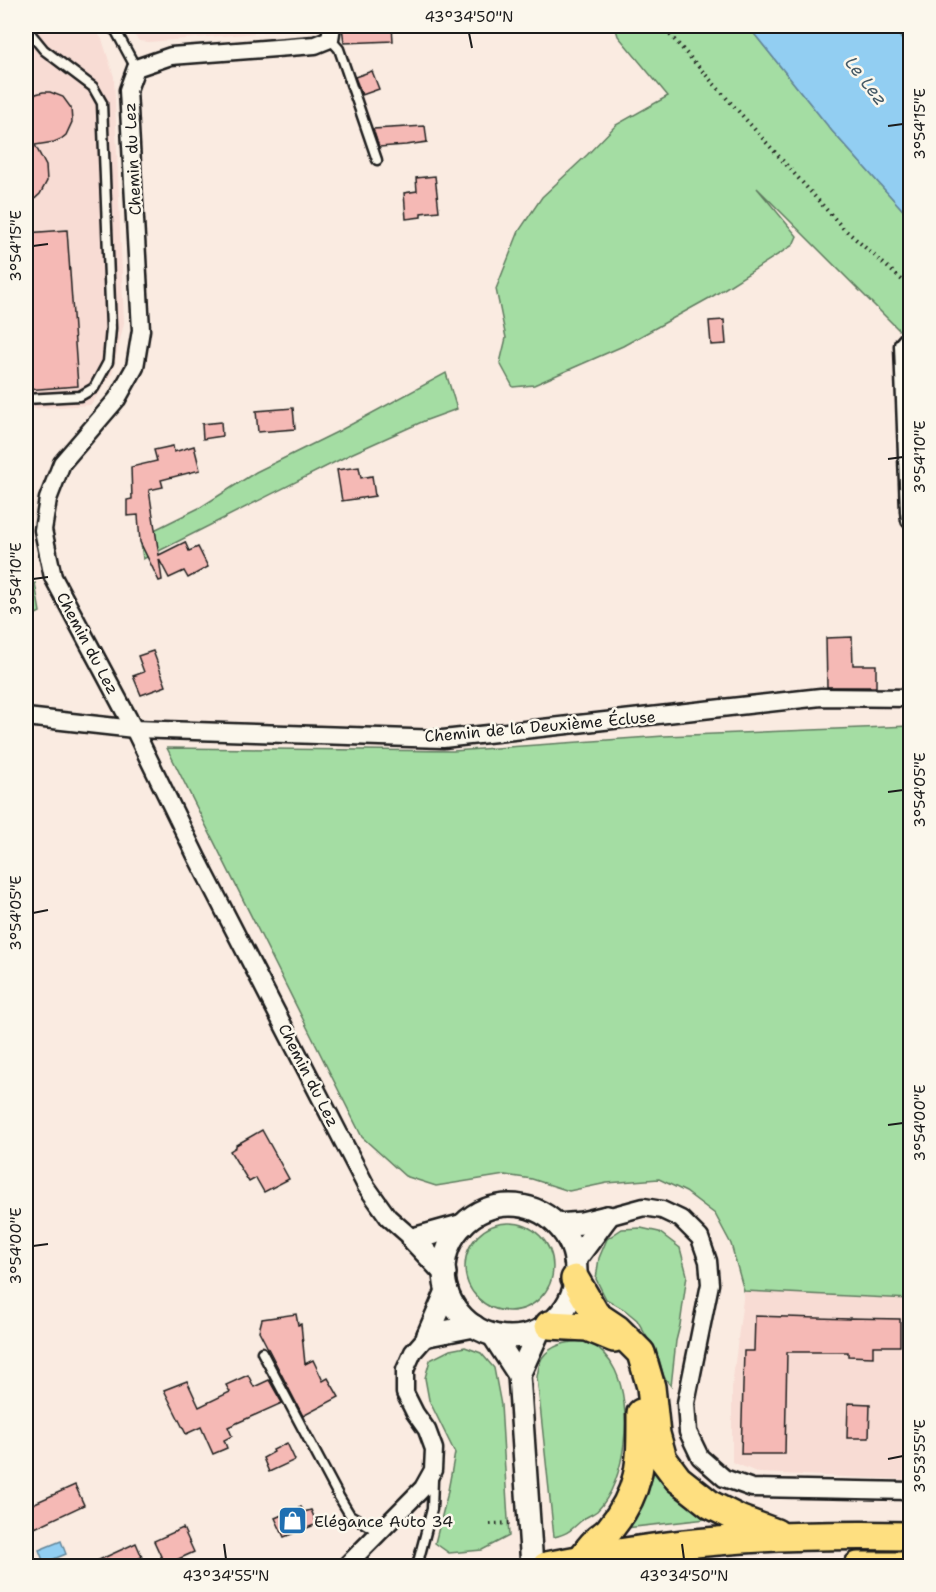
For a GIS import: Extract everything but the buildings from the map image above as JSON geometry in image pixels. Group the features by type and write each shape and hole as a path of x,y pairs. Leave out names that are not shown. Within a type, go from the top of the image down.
{"main road":[{"path":"575,1270 596,1315 617,1329 641,1353 651,1387 656,1434 663,1459 678,1479 718,1508 741,1521 785,1536"},
{"path":"544,1328 587,1327 614,1337 637,1366 641,1401 641,1458 636,1484 628,1503 615,1522 580,1560"},
{"path":"546,1566 647,1548 718,1540 785,1536 910,1536"},
{"path":"858,1566 910,1566"}],"street":[{"path":"136,68 171,56 315,45 331,32"},
{"name":"Chemin du Lez","path":"136,68 128,90 141,330 135,367 117,399 62,463 48,499 43,530 53,577 134,729 197,858 366,1186 388,1217 413,1239 446,1282"},
{"path":"910,338 903,345 910,520"},
{"name":"Chemin de la Deuxième Écluse","path":"26,717 134,729 443,739 821,697 910,698"},
{"path":"500,1206 521,1206 541,1213 558,1225 572,1247 575,1270 571,1297 562,1312 544,1328 524,1336 509,1337 493,1335 474,1326 461,1315 452,1302 446,1282 446,1260 449,1247 463,1225 490,1209 500,1206"},
{"path":"558,1225 582,1223 644,1207 662,1210 681,1219 700,1238 708,1261 710,1284 686,1404 688,1431 700,1457 724,1478 752,1488 910,1491"},
{"path":"575,1270 607,1217"},
{"path":"413,1239 463,1225"},
{"path":"346,1566 423,1488 433,1470 434,1449 428,1430 415,1413 405,1393 405,1370 413,1352 428,1335 446,1282"},
{"path":"428,1335 474,1326"},
{"path":"519,1375 544,1328"},
{"path":"493,1335 519,1375 532,1566"}],"lane":[{"path":"108,26 116,31 136,68"},
{"path":"26,28 44,50 93,87 102,104 111,328 108,362 94,388 81,396 26,399"},
{"path":"331,32 377,160"},
{"path":"262,1352 350,1515 380,1533"},
{"path":"417,1566 432,1509 433,1470"}],"path":[{"path":"662,26 843,228 910,287"},
{"path":"490,1524 514,1522"}],"shaded area":[{"path":"26,26 86,26 94,29 102,39 114,77 124,323 112,374 91,405 26,409"},
{"path":"126,26 316,26 317,28 149,42 139,41"},
{"path":"744,1291 910,1299 910,1480 759,1473 732,1462 732,1386"}],"green space":[{"path":"615,26 748,26 832,131 910,218 910,341 757,188 797,236 793,245 713,296 623,346 534,385 513,387 500,363 506,338 496,289 519,231 542,197 616,125 668,96 618,36"},
{"path":"893,26 910,26 910,52"},
{"path":"446,373 457,409 424,421 353,453 143,559 140,537 201,507 256,472 339,431"},
{"path":"35,583 40,612 26,619 26,587"},
{"path":"910,726 910,1299 744,1291 731,1244 715,1214 686,1192 659,1179 607,1183 569,1191 532,1179 505,1175 436,1186 405,1176 362,1137 167,748 453,751 664,736"},
{"path":"509,1223 526,1227 540,1236 549,1250 553,1267 549,1284 540,1298 526,1307 509,1311 492,1307 478,1298 469,1284 465,1267 469,1250 478,1236 492,1227"},
{"path":"641,1228 659,1232 680,1248 687,1275 671,1386 664,1377 659,1359 637,1320 606,1299 596,1279 599,1258 607,1239 622,1229"},
{"path":"586,1340 610,1361 621,1385 625,1423 621,1463 607,1498 597,1511 568,1532 554,1537 537,1375 542,1358 551,1349 562,1344"},
{"path":"465,1347 481,1353 494,1368 501,1405 509,1536 482,1550 449,1553 435,1543 455,1453 429,1400 425,1378 430,1360 450,1350"},
{"path":"654,1461 691,1508 707,1519 625,1528 647,1495"}],"water":[{"name":"Le Lez","path":"748,26 893,26 910,52 910,218 832,131"},
{"path":"61,1541 66,1554 44,1563 39,1550"}],"place":[{"name":"Elégance Auto 34","path":"293,1521"}]}
